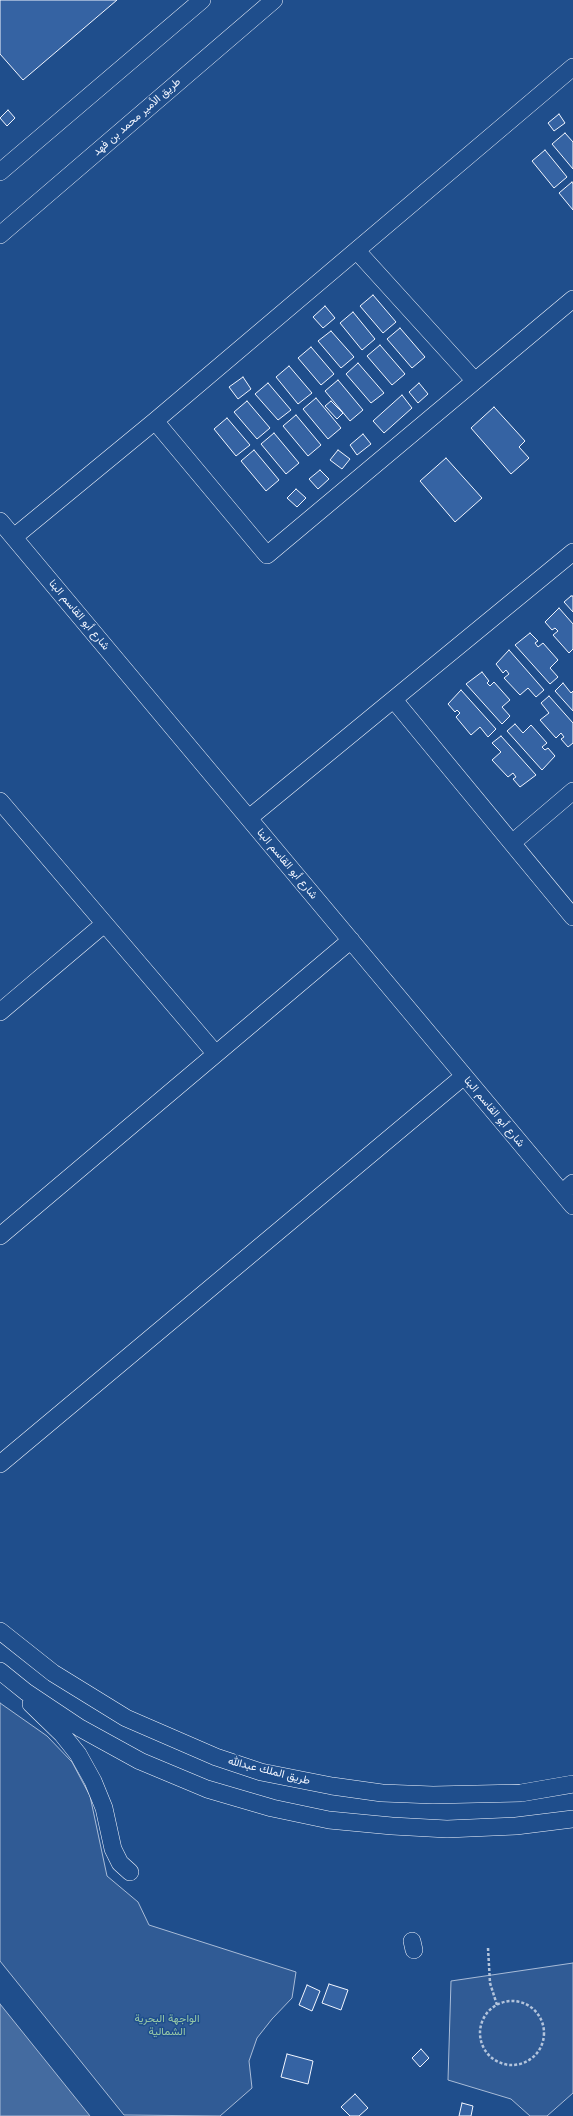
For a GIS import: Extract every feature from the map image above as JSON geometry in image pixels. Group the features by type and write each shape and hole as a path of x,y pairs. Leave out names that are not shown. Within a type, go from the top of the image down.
{"street":[{"path":"0,172 202,0"},
{"name":"طريق الأمير محمد بن فهد","path":"0,235 274,0"},
{"path":"14,537 155,421 573,67"},
{"path":"356,251 475,381"},
{"path":"155,421 267,555 573,299"},
{"name":"شارع أبو القاسم البنا","path":"0,521 464,1076 567,1188 573,1206"},
{"path":"249,818 573,552"},
{"path":"394,700 573,917"},
{"path":"512,843 573,791"},
{"path":"0,801 104,925 215,1053"},
{"path":"0,1012 104,925"},
{"path":"0,1236 215,1053 351,940"},
{"path":"0,1464 464,1076"},
{"name":"طريق الملك عبدالله","path":"0,1631 53,1673 126,1718 216,1757 261,1772 332,1786 433,1796 521,1793 573,1784"},
{"path":"0,1672 26,1692 80,1728 140,1761 207,1789 272,1808 329,1820 400,1827 446,1829 493,1827 573,1819"},
{"path":"0,1672 62,1734 78,1754 93,1780 104,1808 113,1849 120,1863 130,1872"},
{"path":"493,1827 535,1834 573,1828"}],"path":[{"path":"488,1948 490,1983 497,2005"},
{"path":"516,2002 528,2006 538,2015 543,2028 542,2041 537,2053 526,2061 507,2065 495,2060 485,2051 480,2038 481,2026 486,2014 497,2005 516,2002"}],"shaded area":[{"name":"الواجهة البحرية الشمالية","path":"0,1703 47,1736 72,1762 90,1796 107,1876 138,1902 149,1925 296,1972 292,1998 272,2019 257,2038 249,2061 252,2088 220,2116 124,2115 0,1961"},
{"path":"573,1963 573,2093 547,2116 530,2116 511,2099 448,2080 451,1981"},
{"path":"0,2004 90,2116 0,2116"}],"building":[{"path":"0,0 117,0 23,80 0,54"},
{"path":"8,110 15,118 7,126 0,118"},
{"path":"559,114 565,123 554,131 548,123"},
{"path":"565,133 573,142 573,169 552,144"},
{"path":"545,150 567,177 554,188 532,161"},
{"path":"572,182 573,184 573,210 559,193"},
{"path":"373,295 396,322 383,333 360,306"},
{"path":"325,306 335,318 323,328 313,317"},
{"path":"353,312 375,339 362,350 340,323"},
{"path":"400,328 425,357 412,368 387,339"},
{"path":"331,331 354,357 341,368 318,341"},
{"path":"380,345 405,374 392,385 367,356"},
{"path":"311,347 334,374 321,385 298,358"},
{"path":"358,363 384,393 371,403 346,374"},
{"path":"289,366 312,393 298,404 276,377"},
{"path":"243,377 251,389 238,399 229,387"},
{"path":"338,380 363,410 350,421 325,391"},
{"path":"268,383 291,410 278,420 255,394"},
{"path":"419,383 428,394 418,403 409,392"},
{"path":"402,395 412,408 384,433 373,421"},
{"path":"316,398 341,428 328,439 303,409"},
{"path":"247,401 270,428 257,439 234,412"},
{"path":"331,401 343,413 337,419 325,406"},
{"path":"494,407 525,441 519,447 529,458 511,474 471,428"},
{"path":"296,415 321,445 308,456 283,426"},
{"path":"227,418 250,445 236,456 214,429"},
{"path":"274,433 299,463 286,474 261,444"},
{"path":"363,434 371,444 357,455 350,445"},
{"path":"254,450 279,480 266,491 241,461"},
{"path":"338,450 350,459 342,469 330,460"},
{"path":"446,458 482,498 455,522 420,481"},
{"path":"320,470 329,479 318,489 309,479"},
{"path":"296,489 306,498 297,507 287,498"},
{"path":"573,596 573,612 564,602"},
{"path":"559,608 573,624 573,649 569,653 553,635 558,631 555,628 552,630 545,622"},
{"path":"530,633 538,641 535,643 538,647 543,643 558,660 550,668 558,677 550,684 515,645"},
{"path":"509,650 544,690 536,697 528,688 520,695 504,678 509,674 506,670 503,673 496,664"},
{"path":"482,672 489,681 487,683 490,686 494,682 510,700 502,707 510,716 502,724 466,684"},
{"path":"563,683 571,693 573,691 573,711 555,691"},
{"path":"461,690 496,729 488,737 480,727 471,735 456,717 460,713 457,710 455,712 448,704"},
{"path":"549,696 573,723 573,743 568,747 561,739 564,737 561,733 556,738 540,720 549,713 541,703"},
{"path":"515,724 523,733 531,725 547,743 542,747 545,750 548,748 555,756 542,770 507,731"},
{"path":"501,736 536,775 520,787 513,779 516,777 513,773 508,777 492,760 501,752 492,743"},
{"path":"329,1984 348,1990 341,2010 322,2003"},
{"path":"307,1985 320,1991 312,2011 299,2005"},
{"path":"421,2049 429,2058 420,2067 412,2058"},
{"path":"287,2054 313,2061 308,2084 281,2077"},
{"path":"355,2094 368,2108 359,2116 350,2116 341,2107"},
{"path":"462,2103 473,2106 471,2116 459,2116"}]}
